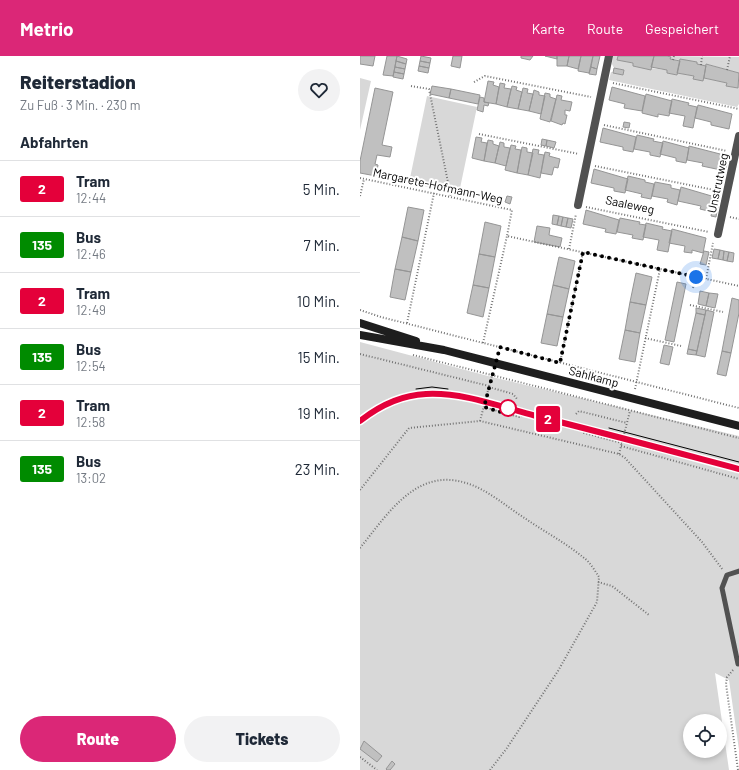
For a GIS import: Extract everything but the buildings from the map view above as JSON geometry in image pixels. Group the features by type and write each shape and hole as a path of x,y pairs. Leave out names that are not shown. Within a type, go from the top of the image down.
{"street":[{"path":"578,206 609,56"},
{"name":"Unstrutweg","path":"718,234 739,136"},
{"name":"Sahlkamp","path":"361,322 444,350"},
{"name":"Sahlkamp","path":"360,335 444,350 739,426"}],"lane":[{"path":"738,664 722,588 727,575 739,571"}],"path":[{"path":"701,65 702,56"},
{"path":"727,70 730,56"},
{"path":"474,82 485,76 600,99"},
{"path":"604,81 739,109"},
{"path":"411,86 429,89 451,197"},
{"path":"595,123 735,153"},
{"path":"479,134 727,193"},
{"name":"Margarete-Hofmann-Weg","path":"360,178 512,210 507,236"},
{"path":"360,196 364,178"},
{"path":"407,323 434,193"},
{"path":"569,249 578,206"},
{"name":"Saaleweg","path":"578,206 718,234"},
{"path":"706,279 714,243 718,234"},
{"path":"484,343 507,236 739,286"},
{"path":"560,363 583,252"},
{"path":"619,454 633,398 660,269"},
{"path":"693,288 696,277"},
{"path":"690,305 723,312"},
{"path":"360,311 739,408"},
{"path":"645,338 681,346"},
{"path":"480,421 500,347"},
{"path":"360,354 489,386 514,394 517,399"},
{"path":"407,354 739,438"},
{"path":"484,407 519,416 525,415"},
{"path":"576,414 579,411 627,423"},
{"path":"360,490 409,428 480,421 619,454 625,458 702,542 727,575"},
{"path":"582,430 584,433 739,479"},
{"path":"360,548 399,500 416,488 437,480 453,480 467,483 486,493 586,558 599,577 597,602 558,671 507,748 490,770"},
{"path":"598,582 612,586 649,615"},
{"path":"738,664 727,677 726,684 738,770"},
{"path":"360,756 376,770"}],"shaded area":[{"path":"613,56 618,56 618,60 633,63 633,66 667,70 667,73 694,76 693,79 704,78 727,83 726,86 737,88 739,81 739,104 737,107 609,80 611,72 623,75 624,70 614,68 612,64"},
{"path":"667,56 739,57 739,73 707,64 706,66 697,64 697,62 670,59 671,57"},
{"path":"360,78 371,81 360,130"},
{"path":"427,96 477,107 459,193 409,183"},
{"path":"360,342 488,376 739,436 739,750 729,680 715,673 721,714 683,714 683,758 727,758 727,756 729,770 360,770"}],"tram line":[{"path":"416,389 432,387 448,389"},
{"name":"2","path":"360,421 380,407 396,400 424,394 453,395 485,402 739,469"},
{"path":"360,421 383,406 400,399 426,394 454,395 482,401 739,469"},
{"path":"609,428 739,462"}],"route":[{"path":"508,408 508,414 484,407 500,347 560,363 583,252 696,277"}]}
